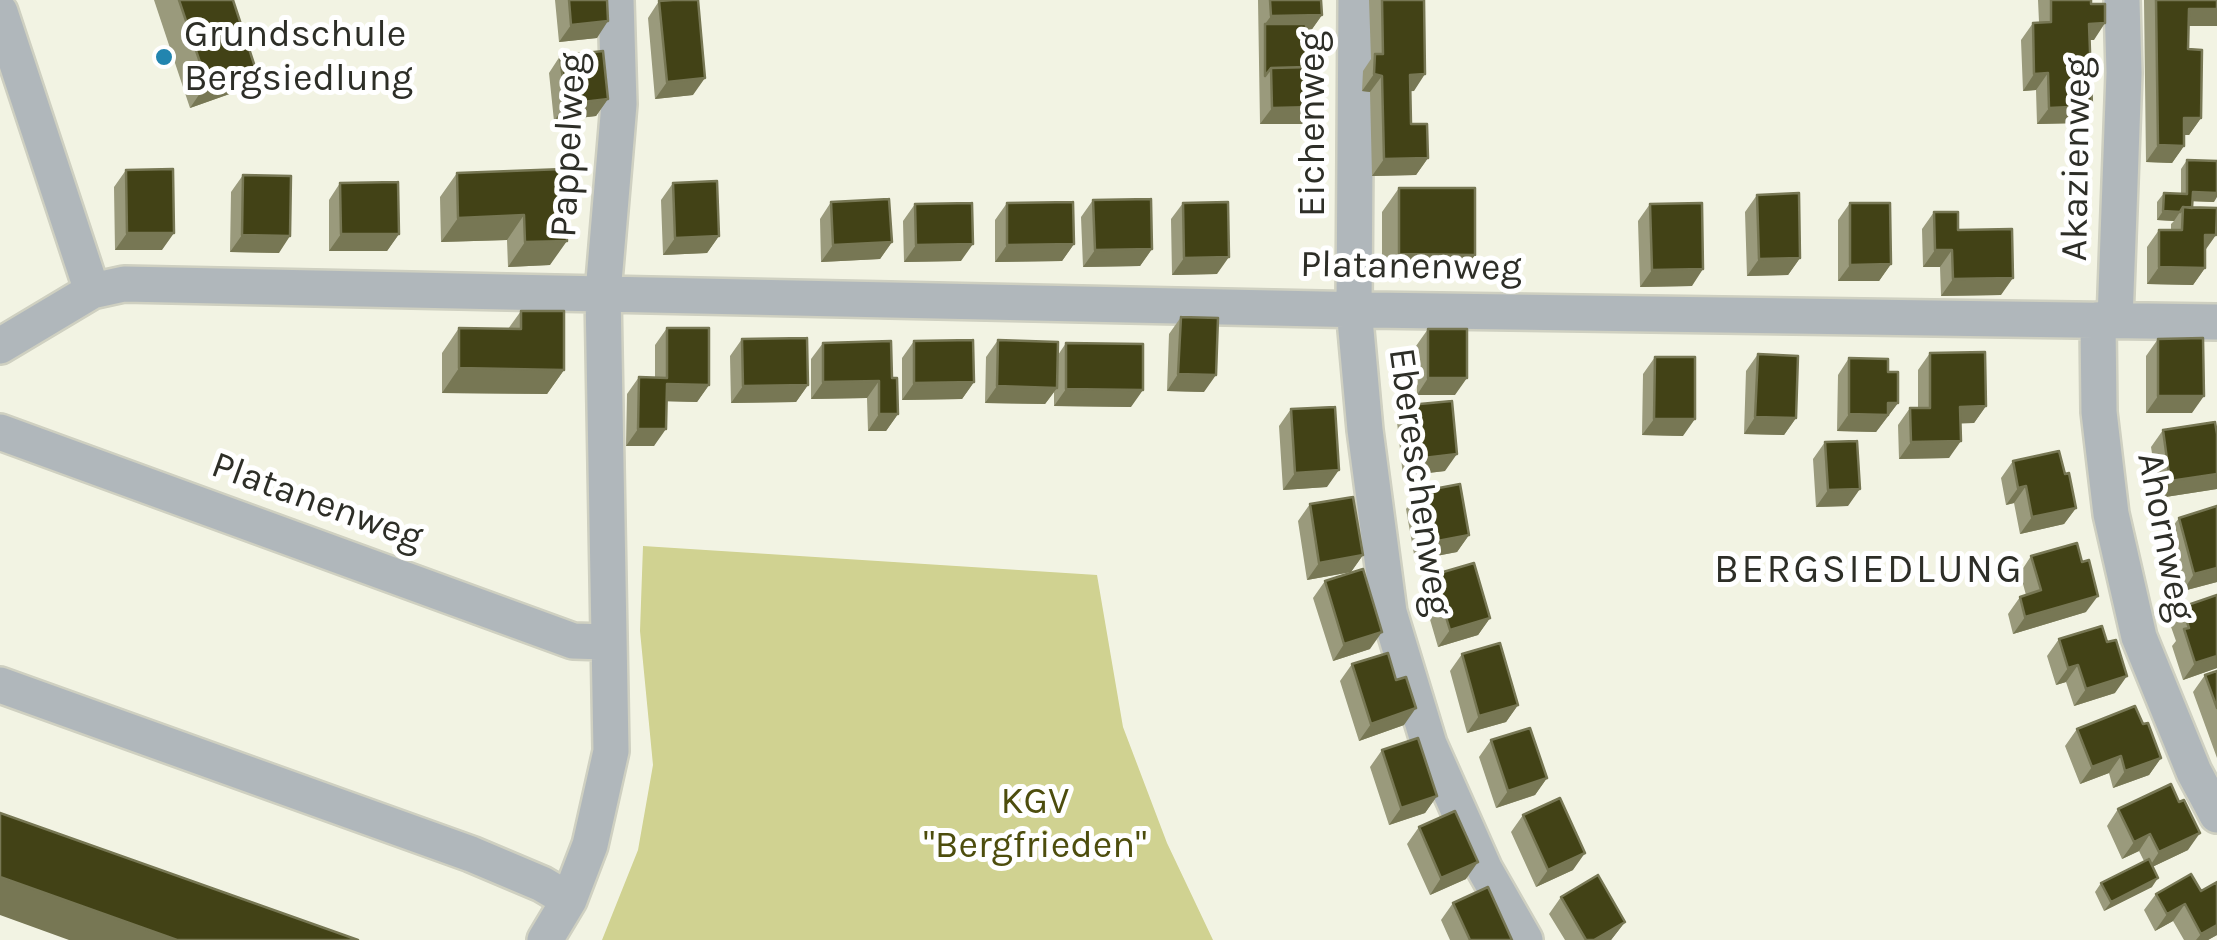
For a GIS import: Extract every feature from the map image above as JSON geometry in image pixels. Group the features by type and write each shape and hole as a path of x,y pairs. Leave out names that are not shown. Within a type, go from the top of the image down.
{"street":[{"name":"Pappelweg","path":"603,294 619,104 616,0"},
{"name":"Eichenweg","path":"1354,308 1356,0"},
{"name":"Akazienweg","path":"2107,320 2124,72 2122,0"},
{"path":"0,12 92,292"},
{"name":"Platanenweg","path":"0,346 92,292 124,284 2217,322"},
{"path":"546,940 569,900 590,845 610,750 603,294"},
{"name":"Ebereschenweg","path":"1354,308 1365,430 1389,612 1430,744 1485,870 1525,940"},
{"name":"Ahornweg","path":"2107,320 2100,412 2111,514 2139,638 2194,772 2217,815"},
{"name":"Platanenweg","path":"0,432 573,641 606,642"},
{"path":"0,685 471,854 542,884 569,900"}],"green space":[{"name":"KGV \"Bergfrieden\"","path":"643,546 1097,575 1123,727 1167,843 1213,940 602,940 638,850 653,765 640,631"}],"building":[{"path":"179,0 233,0 255,67 207,83"},
{"path":"569,0 607,0 608,21 571,25"},
{"path":"698,0 705,78 667,82 659,1"},
{"path":"1270,0 1321,0 1322,15 1271,16"},
{"path":"1382,0 1424,0 1425,74 1410,75 1411,124 1427,124 1428,158 1384,159 1382,76 1374,74 1375,54 1383,54"},
{"path":"2051,0 2105,4 2105,23 2089,24 2092,106 2049,108 2048,73 2034,74 2033,23 2051,22"},
{"path":"2156,0 2217,0 2217,9 2189,9 2188,49 2202,50 2201,118 2184,118 2184,146 2158,145"},
{"path":"1265,24 1306,24 1306,67 1271,68 1265,76"},
{"path":"603,51 608,99 566,104 560,56"},
{"path":"1312,67 1313,107 1272,108 1271,68"},
{"path":"2187,160 2217,161 2217,193 2193,192 2192,208 2163,211 2164,193 2187,194"},
{"path":"173,169 174,233 127,233 126,170"},
{"path":"564,169 567,241 525,242 524,215 458,218 457,173"},
{"path":"243,175 291,176 290,236 242,235"},
{"path":"717,181 719,236 675,238 673,183"},
{"path":"398,182 399,234 341,234 340,183"},
{"path":"1399,188 1475,188 1475,255 1399,254"},
{"path":"1799,193 1800,258 1759,259 1757,195"},
{"path":"889,199 892,242 833,245 831,202"},
{"path":"1151,199 1152,249 1095,250 1093,200"},
{"path":"1073,202 1074,244 1007,245 1007,203"},
{"path":"1228,202 1229,257 1184,258 1183,203"},
{"path":"972,203 973,244 916,245 915,204"},
{"path":"1702,203 1703,269 1652,270 1650,204"},
{"path":"1850,203 1890,203 1891,264 1850,265"},
{"path":"2183,207 2217,208 2216,235 2205,235 2205,268 2159,267 2159,230 2182,230"},
{"path":"1934,212 1958,212 1958,230 2012,229 2013,278 1953,279 1952,250 1935,250"},
{"path":"521,311 564,311 564,370 459,368 459,328 521,329"},
{"path":"1181,317 1218,318 1216,375 1178,374"},
{"path":"667,328 709,328 709,385 667,384 666,429 638,429 639,377 667,378"},
{"path":"1428,329 1467,329 1467,378 1428,378"},
{"path":"807,338 808,385 743,386 742,339"},
{"path":"2203,338 2204,396 2158,396 2158,339"},
{"path":"973,340 974,382 914,383 914,341"},
{"path":"998,340 1058,342 1057,388 997,386"},
{"path":"891,341 898,414 879,414 879,381 823,382 823,343"},
{"path":"1066,343 1143,344 1143,390 1066,389"},
{"path":"1985,352 1986,406 1960,407 1961,441 1911,442 1910,408 1930,408 1930,353"},
{"path":"1758,354 1798,356 1796,418 1755,417"},
{"path":"1655,357 1695,357 1695,419 1654,419"},
{"path":"1849,358 1888,359 1888,372 1898,372 1898,403 1888,403 1888,415 1849,414"},
{"path":"1452,401 1457,454 1415,459 1409,405"},
{"path":"1335,407 1339,470 1295,473 1291,409"},
{"path":"2215,422 2217,474 2170,481 2163,430"},
{"path":"1857,441 1860,489 1828,490 1825,442"},
{"path":"2059,451 2065,474 2069,473 2076,508 2032,517 2026,486 2018,488 2013,461"},
{"path":"1460,484 1469,535 1427,543 1418,492"},
{"path":"1353,497 1363,555 1319,563 1310,504"},
{"path":"2217,506 2217,568 2194,574 2179,518"},
{"path":"2077,543 2082,562 2089,560 2098,596 2025,617 2020,597 2041,590 2031,556"},
{"path":"1474,563 1490,618 1450,630 1433,575"},
{"path":"1363,569 1382,632 1344,644 1325,581"},
{"path":"2217,595 2217,656 2195,663 2184,629 2189,628 2182,607"},
{"path":"2102,626 2107,642 2116,640 2127,676 2086,689 2078,665 2068,668 2059,639"},
{"path":"1500,643 1518,705 1479,716 1462,654"},
{"path":"1388,653 1396,680 1406,677 1416,708 1371,724 1352,664"},
{"path":"2217,671 2217,708 2205,675"},
{"path":"2135,706 2143,724 2148,723 2161,758 2125,771 2121,756 2092,767 2077,729"},
{"path":"1530,728 1547,778 1508,791 1491,740"},
{"path":"1418,738 1437,796 1401,808 1382,750"},
{"path":"2171,784 2179,802 2184,800 2200,833 2159,852 2150,834 2134,842 2118,809"},
{"path":"1560,798 1585,853 1548,870 1523,815"},
{"path":"1455,811 1478,862 1441,878 1419,827"},
{"path":"0,813 358,940 177,940 0,877"},
{"path":"2149,859 2158,878 2111,902 2101,883"},
{"path":"2191,874 2201,891 2217,882 2217,925 2201,934 2185,904 2167,914 2156,894"},
{"path":"1598,875 1625,922 1594,940 1586,940 1561,897"},
{"path":"1488,887 1512,940 1470,940 1453,903"}],"place":[{"name":"Grundschule Bergsiedlung","path":"164,57"}],"district":[{"name":"BERGSIEDLUNG","path":"1869,571"}]}
